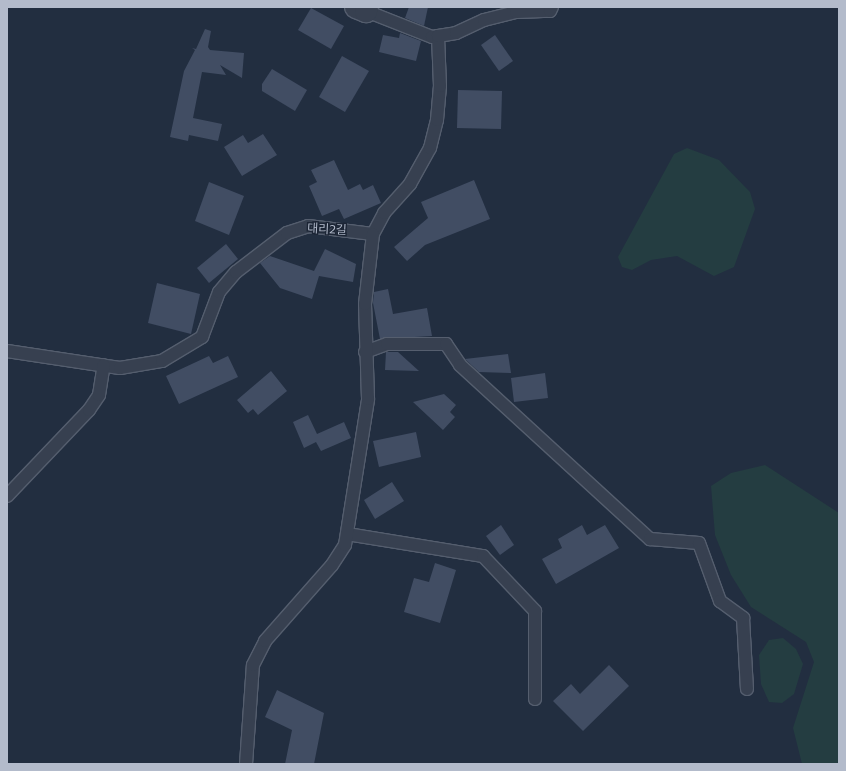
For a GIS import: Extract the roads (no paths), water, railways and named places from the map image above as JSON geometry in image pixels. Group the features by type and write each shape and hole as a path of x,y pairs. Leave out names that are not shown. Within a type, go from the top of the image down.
{"lane":[{"path":"363,8 432,37 456,33 484,20 516,12 550,11 552,7"},
{"path":"246,764 253,665 265,641 332,565 345,545 368,399 365,352 365,304 373,234 384,213 410,184 430,148 438,120 440,86 438,36"},
{"name":"대리2길","path":"7,350 120,368 156,363 202,337 219,292 236,272 287,232 308,226 373,234"},
{"path":"365,352 387,344 446,344 460,365 650,539 699,542 720,601 743,618 747,689"},
{"path":"7,496 89,410 99,394 104,365"},
{"path":"347,534 483,556 535,611 535,699"}]}
